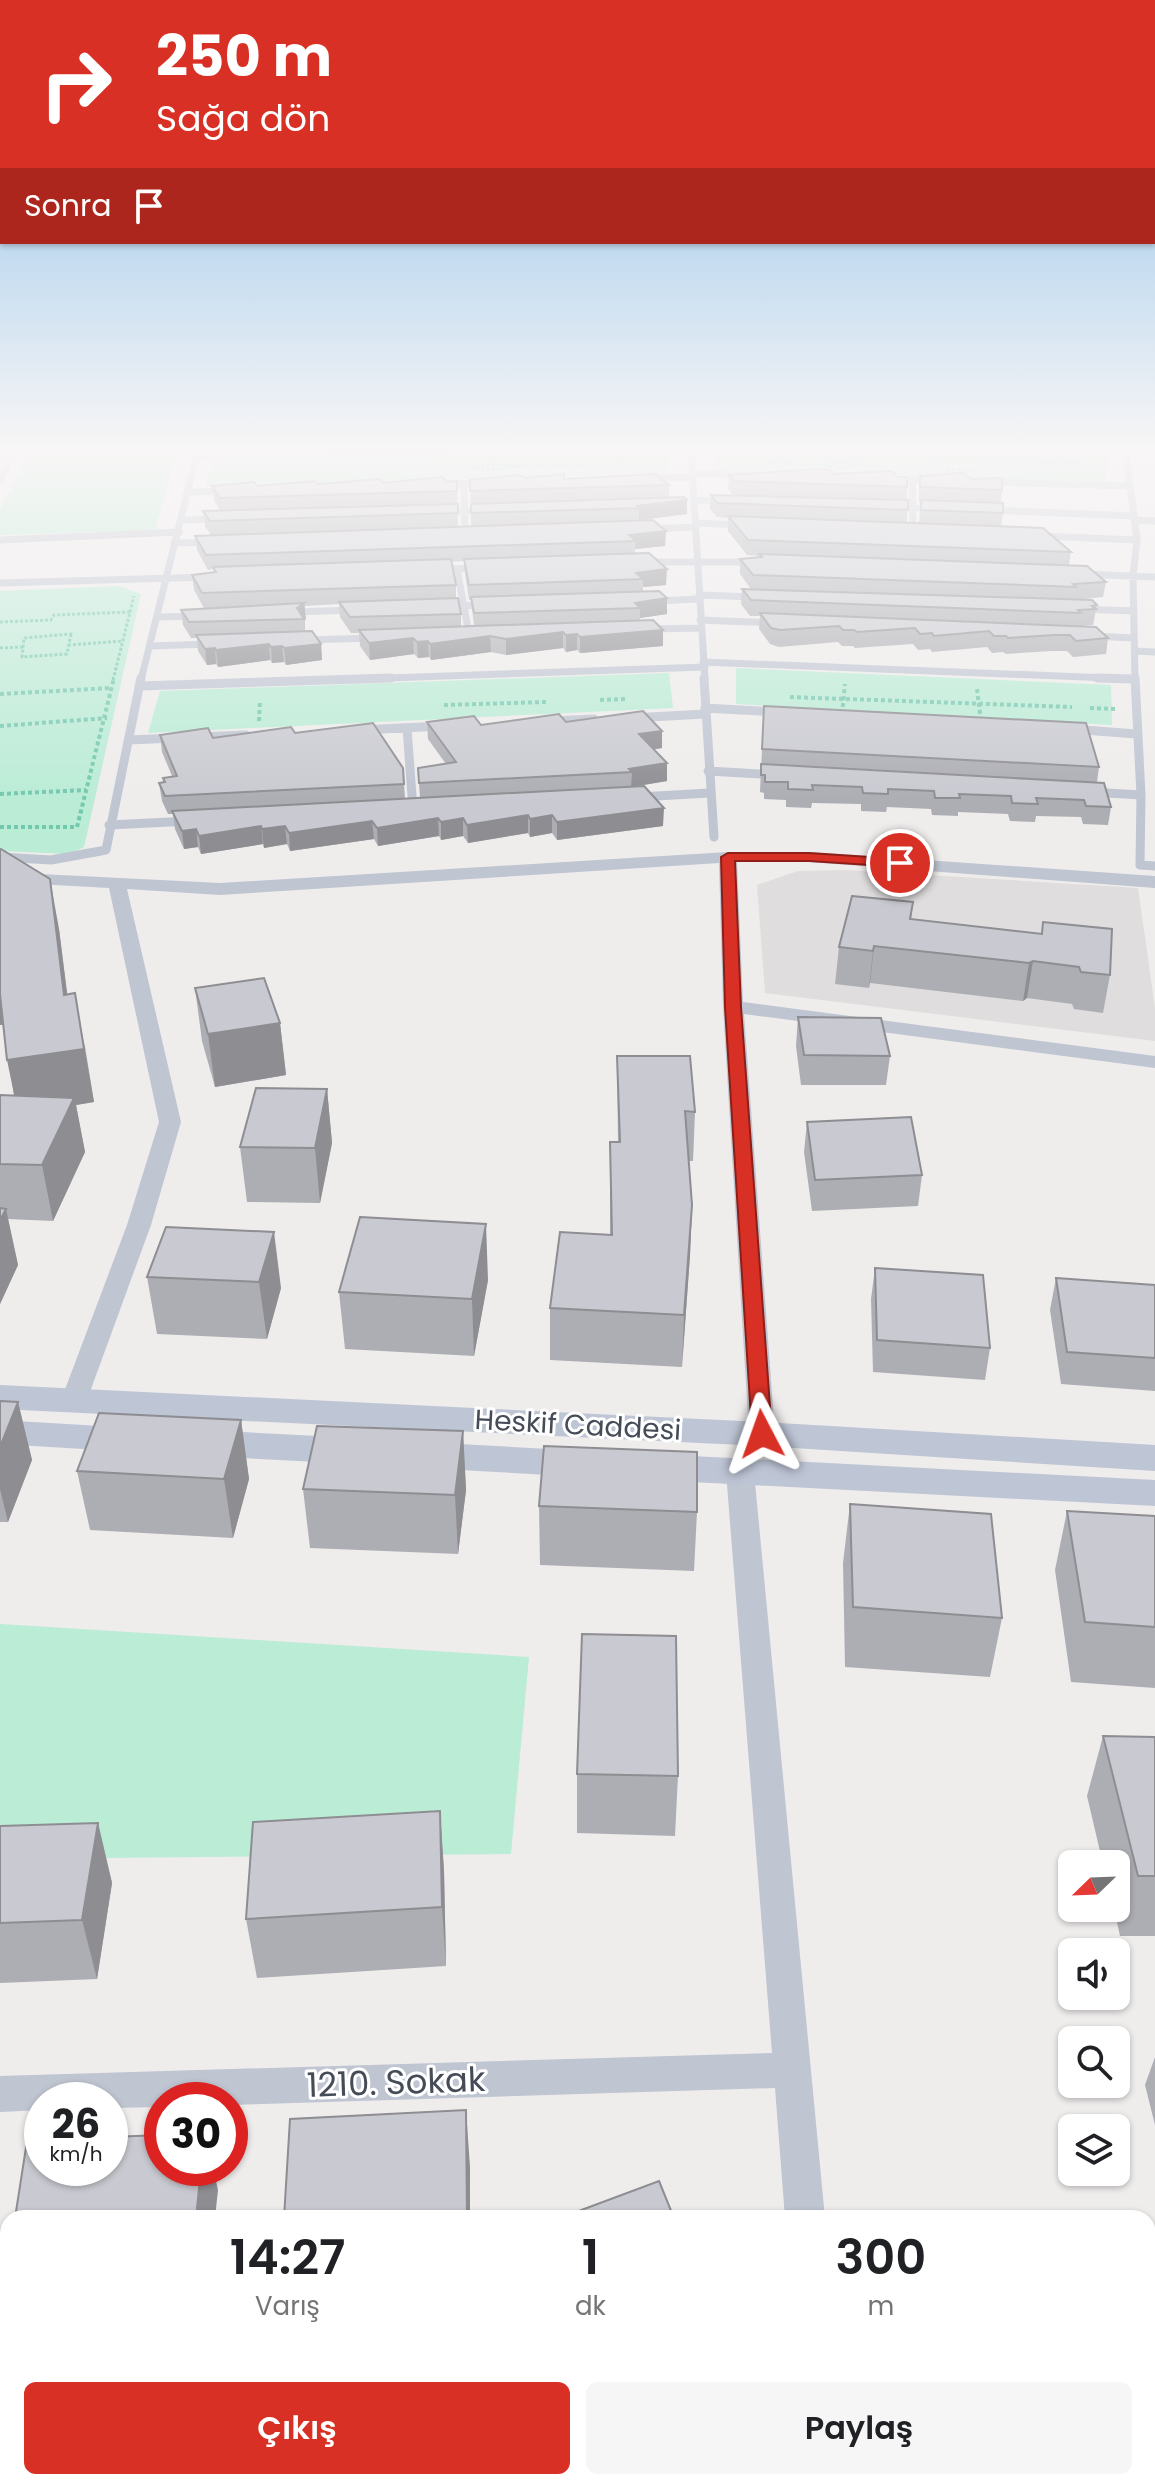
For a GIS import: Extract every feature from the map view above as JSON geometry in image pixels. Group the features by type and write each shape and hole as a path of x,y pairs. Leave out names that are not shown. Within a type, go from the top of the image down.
{"main road":[{"name":"Heskif Caddesi","path":"0,1397 762,1434 1155,1458"},
{"path":"0,1432 1155,1493"}],"street":[{"path":"0,877 220,889 728,857 809,857 1155,882"},
{"path":"728,857 733,1007 762,1434"},
{"path":"74,1400 139,1225 170,1122 117,885"},
{"path":"733,1007 1155,1062"},
{"path":"740,1472 804,2210"},
{"name":"1210. Sokak","path":"0,2094 793,2070"}],"lane":[{"path":"0,857 51,860 106,850 139,686 167,569"},
{"path":"426,570 451,569"},
{"path":"457,569 469,634"},
{"path":"698,569 709,793 714,837"},
{"path":"1134,569 1134,679 1141,795 1140,865 1155,866"},
{"path":"1071,573 1155,577"},
{"path":"0,583 211,577"},
{"path":"651,601 761,597"},
{"path":"432,607 494,605"},
{"path":"280,613 372,609"},
{"path":"1072,609 1134,611"},
{"path":"158,617 204,616"},
{"path":"639,629 778,623"},
{"path":"453,635 484,634"},
{"path":"1086,636 1133,638"},
{"path":"294,641 389,637"},
{"path":"151,646 215,643"},
{"path":"1135,651 1155,652"},
{"path":"139,686 704,665 974,671 1134,679"},
{"path":"626,718 705,711 781,712"},
{"path":"548,721 611,719"},
{"path":"348,730 458,725"},
{"path":"407,728 413,809"},
{"path":"1058,728 1136,734"},
{"path":"129,740 259,734"},
{"path":"708,771 785,775"},
{"path":"1079,792 1141,795"},
{"path":"631,797 709,793"},
{"path":"398,810 428,808"},
{"path":"109,825 200,820"}],"path":[{"path":"0,827 77,827 135,592"},
{"path":"0,622 51,620 54,615 130,612"},
{"path":"71,634 68,645 67,654 22,657 24,638 71,634"},
{"path":"68,645 123,641"},
{"path":"0,648 23,647"},
{"path":"842,715 846,667"},
{"path":"974,671 981,723"},
{"path":"0,694 111,688"},
{"path":"259,734 261,691"},
{"path":"787,697 1117,709"},
{"path":"589,700 634,698"},
{"path":"443,705 559,701"},
{"path":"544,702 548,721"},
{"path":"0,726 106,718"},
{"path":"0,794 86,790"}],"shaded area":[{"path":"846,870 1138,888 1155,1008 1155,1041 765,993 757,885 798,871"}],"green space":[{"path":"120,586 141,594 84,847 69,854 0,851 0,591"},
{"path":"736,668 1111,685 1112,725 736,704"},
{"path":"669,673 673,708 148,733 160,691"},
{"path":"0,1624 529,1657 511,1854 0,1859"}],"building":[{"path":"214,569 453,569 456,585 202,593 192,575 216,572"},
{"path":"466,569 665,569 636,573 643,579 469,585"},
{"path":"748,569 1091,569 1106,582 1073,584 1076,587 753,575"},
{"path":"742,589 1092,600 1097,605 1092,606 1096,609 1078,610 1081,613 751,600"},
{"path":"659,591 667,598 635,603 640,608 474,613 471,597"},
{"path":"458,598 461,614 350,617 339,602"},
{"path":"304,603 297,608 304,619 189,622 181,610"},
{"path":"760,613 1096,627 1108,638 1076,641 1070,635 1054,635 1008,638 994,636 989,631 934,636 932,633 920,634 915,628 857,632 843,630 839,626 780,630 771,628"},
{"path":"653,620 663,630 580,637 563,632 506,639 490,636 430,644 428,641 417,642 413,638 369,643 359,630"},
{"path":"312,631 321,644 284,648 269,644 205,649 196,635"},
{"path":"764,706 1086,723 1099,767 762,749"},
{"path":"643,711 662,731 639,734 667,763 629,769 632,772 419,783 418,768 456,762 427,722 474,716 481,725 559,714 566,722"},
{"path":"373,723 403,768 404,784 165,796 159,783 165,782 163,778 177,776 160,735 208,728 213,738 291,727 295,733"},
{"path":"761,764 1104,783 1111,807 1086,806 1084,800 1036,798 1038,804 1012,803 1011,796 959,794 960,798 935,798 934,791 888,789 888,794 863,793 862,787 812,785 813,790 788,789 788,782 765,782"},
{"path":"644,786 664,808 557,822 552,815 530,819 528,815 467,825 463,818 441,822 438,818 377,828 372,821 289,833 285,826 262,829 261,826 199,836 196,829 182,831 172,811"},
{"path":"1,849 50,879 64,995 75,993 84,1049 7,1060 0,994"},
{"path":"852,896 913,902 910,919 1042,934 1043,922 1112,929 1110,975 1033,961 874,946 873,951 839,947"},
{"path":"264,978 280,1023 208,1034 195,988"},
{"path":"798,1017 881,1018 890,1056 804,1055"},
{"path":"617,1056 690,1056 695,1112 685,1111 692,1205 684,1315 550,1308 560,1232 612,1235 610,1142 620,1142"},
{"path":"256,1088 327,1089 315,1148 240,1147"},
{"path":"0,1095 74,1098 42,1165 0,1164"},
{"path":"911,1117 922,1175 815,1180 807,1122"},
{"path":"360,1217 486,1224 472,1299 339,1292"},
{"path":"166,1227 274,1232 259,1282 147,1277"},
{"path":"875,1268 983,1275 990,1348 877,1340"},
{"path":"1056,1278 1155,1285 1155,1358 1067,1352"},
{"path":"0,1401 18,1402 0,1447"},
{"path":"99,1413 241,1420 224,1479 77,1471"},
{"path":"317,1426 463,1431 455,1495 303,1489"},
{"path":"544,1446 697,1452 697,1512 539,1506"},
{"path":"850,1504 991,1514 1002,1618 853,1607"},
{"path":"1067,1511 1155,1516 1155,1627 1085,1622"},
{"path":"582,1634 676,1636 678,1776 577,1774"},
{"path":"1103,1736 1155,1737 1155,1876 1138,1876"},
{"path":"440,1811 442,1907 246,1919 253,1822"},
{"path":"98,1823 82,1920 0,1923 0,1826"},
{"path":"466,2110 467,2210 284,2210 290,2119"},
{"path":"128,2136 144,2136 144,2186 199,2186 197,2210 16,2210 24,2160 24,2186 128,2186"},
{"path":"659,2181 671,2210 581,2210"}],"route":[{"path":"762,1434 733,1007 728,857 809,857 900,863"}]}
